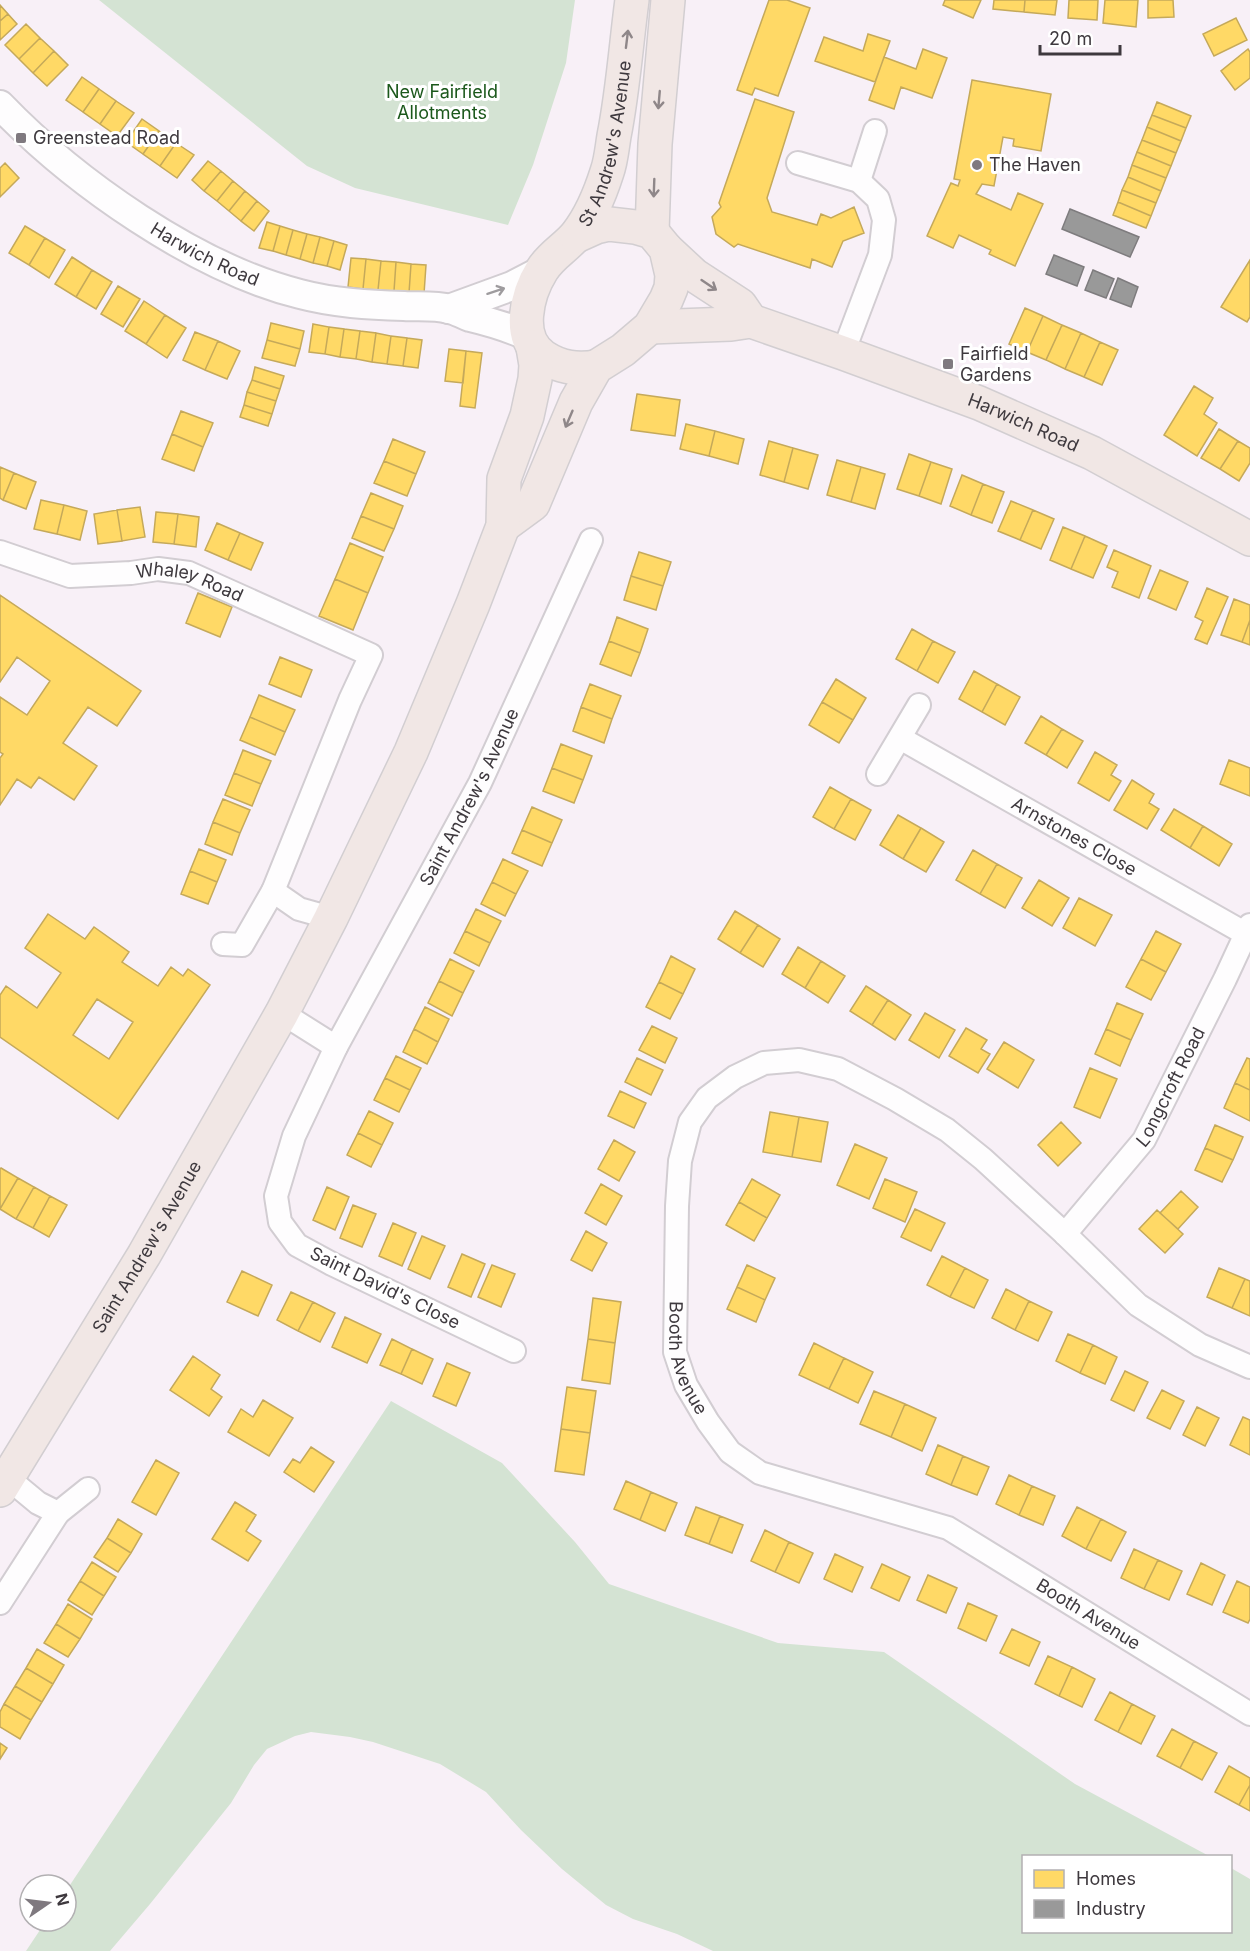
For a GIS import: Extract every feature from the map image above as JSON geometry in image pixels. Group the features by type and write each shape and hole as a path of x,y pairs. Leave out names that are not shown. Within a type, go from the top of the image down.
{"main road":[{"name":"St Andrew's Avenue","path":"542,271 555,254 576,236 596,201 608,170 632,0"},
{"path":"542,271 531,296 530,341 541,355 579,370 596,367 623,351 650,327 671,288 672,275 659,241 655,144 668,0"},
{"path":"576,236 609,224 628,225 659,241"},
{"name":"Harwich Road","path":"659,241 694,275 740,305 751,321"},
{"name":"Harwich Road","path":"650,327 731,324 751,321 843,352 980,403 1092,453 1250,539"},
{"name":"Saint Andrew's Avenue","path":"4,1485 144,1255 282,1013 331,918 411,752 473,604 503,525 504,480 527,416 535,379 536,364 530,341"},
{"path":"503,525 533,504 576,402 596,367"}],"street":[{"name":"Harwich Road","path":"0,105 18,125 106,196 164,235 241,274 300,294 358,304 449,309 468,317 504,325 530,341"},
{"path":"859,181 875,131"},
{"path":"798,163 859,181 878,199 885,220 880,255 843,352"},
{"name":"Harwich Road","path":"449,309 512,286 542,271"},
{"name":"Saint Andrew's Avenue","path":"294,1136 336,1047 480,783 591,540"},
{"name":"Whaley Road","path":"0,552 70,576 131,573 158,569 189,573 371,655 350,700 273,891"},
{"path":"878,774 919,705"},
{"name":"Arnstones Close","path":"900,738 1248,930"},
{"path":"223,944 242,945 273,891 299,909 331,918"},
{"name":"Longcroft Road","path":"1065,1234 1144,1140 1248,930"},
{"path":"282,1013 336,1047"},
{"name":"Booth Avenue","path":"1250,1367 1200,1346 1138,1305 1065,1234 947,1130 838,1069 799,1060 764,1063 735,1077 707,1098 690,1122 680,1161 675,1352 686,1385 708,1422 730,1452 760,1473 948,1527 1250,1714"},
{"name":"Saint David's Close","path":"294,1136 276,1196 280,1222 297,1245 514,1351"},
{"name":"Saint Andrew's Avenue","path":"4,1485 58,1513"},
{"path":"0,1603 58,1513 88,1489"}],"green space":[{"name":"New Fairfield Allotments","path":"99,0 575,0 566,63 533,165 508,225 355,188 307,166"},
{"path":"391,1401 502,1463 575,1542 609,1584 778,1643 884,1652 1075,1784 1207,1855 1022,1855 1022,1933 1232,1933 1232,1869 1250,1879 1250,1951 713,1951 677,1934 633,1919 606,1905 562,1869 486,1792 440,1764 373,1742 311,1732 295,1736 267,1749 254,1765 231,1803 110,1951 26,1951 38,1933 78,1933 78,1873"}],"building: Homes":[{"path":"769,0 787,0 810,8 778,96 755,88 752,95 737,90"},
{"path":"945,0 981,0 973,18 943,5"},
{"path":"994,0 1025,0 1024,12 993,9"},
{"path":"1025,0 1057,0 1055,15 1024,12"},
{"path":"1069,0 1098,0 1097,20 1068,18"},
{"path":"1105,0 1138,0 1136,27 1103,23"},
{"path":"1148,0 1173,0 1174,17 1148,18"},
{"path":"0,5 8,14 0,21"},
{"path":"8,14 17,24 0,40 0,21"},
{"path":"1236,18 1247,40 1214,56 1203,34"},
{"path":"26,24 40,38 19,59 5,45"},
{"path":"868,34 890,41 875,82 815,61 824,37 863,51"},
{"path":"40,38 54,51 33,73 19,59"},
{"path":"923,49 947,58 932,98 901,87 894,109 869,100 884,57 916,69"},
{"path":"1248,49 1250,78 1235,90 1221,71"},
{"path":"54,51 68,65 47,86 33,73"},
{"path":"82,77 99,89 83,112 66,100"},
{"name":"The Haven","path":"972,80 1051,94 1041,151 1013,146 1014,139 1003,137 994,186 982,184 976,194 1011,210 1018,193 1043,204 1015,266 989,254 991,250 959,235 953,248 927,236 951,183 958,186 960,180 954,179"},
{"path":"99,89 116,101 100,124 83,112"},
{"path":"755,99 794,112 767,198 772,212 817,225 821,214 831,218 854,207 864,233 843,241 832,267 812,259 810,268 738,244 734,247 716,234 712,217 721,207 719,203"},
{"path":"116,101 134,113 117,136 100,124"},
{"path":"1157,102 1191,116 1186,128 1152,115"},
{"path":"1152,115 1186,128 1181,141 1147,127"},
{"path":"142,119 159,131 143,154 126,142"},
{"path":"1147,127 1181,141 1176,153 1142,140"},
{"path":"159,131 176,143 160,166 143,154"},
{"path":"1142,140 1176,153 1171,166 1137,152"},
{"path":"176,143 194,155 177,178 160,166"},
{"path":"1137,152 1171,166 1166,178 1132,165"},
{"path":"208,161 221,171 204,191 192,180"},
{"path":"5,163 19,178 0,197 0,168"},
{"path":"1132,165 1166,178 1161,191 1128,177"},
{"path":"221,171 233,181 217,201 204,191"},
{"path":"1128,177 1161,191 1156,203 1122,190"},
{"path":"233,181 245,191 229,211 217,201"},
{"path":"1122,190 1156,203 1151,216 1118,202"},
{"path":"245,191 257,201 241,221 229,211"},
{"path":"257,201 269,211 254,231 241,221"},
{"path":"1118,202 1151,216 1146,228 1113,215"},
{"path":"267,222 280,226 273,251 259,248"},
{"path":"25,226 45,238 29,265 9,253"},
{"path":"280,226 293,230 286,255 273,251"},
{"path":"293,230 307,234 300,259 286,255"},
{"path":"307,234 320,237 313,263 300,259"},
{"path":"320,237 334,241 327,266 313,263"},
{"path":"45,238 65,250 49,278 29,265"},
{"path":"334,241 347,245 340,270 327,266"},
{"path":"72,257 92,270 76,297 55,284"},
{"path":"351,258 366,259 363,289 348,287"},
{"path":"366,259 381,261 378,290 363,289"},
{"path":"1250,260 1250,317 1247,322 1221,307"},
{"path":"381,261 396,262 394,291 378,290"},
{"path":"396,262 411,264 409,293 394,291"},
{"path":"411,264 426,265 424,294 409,293"},
{"path":"92,270 112,282 96,309 76,297"},
{"path":"118,286 140,299 123,327 101,314"},
{"path":"144,301 165,315 146,344 125,331"},
{"path":"1025,308 1043,316 1027,352 1009,344"},
{"path":"165,315 186,328 167,358 146,344"},
{"path":"1043,316 1062,325 1046,360 1027,352"},
{"path":"271,323 304,331 300,349 267,340"},
{"path":"313,324 329,327 325,354 309,352"},
{"path":"1062,325 1081,333 1065,369 1046,360"},
{"path":"329,327 344,329 340,357 325,354"},
{"path":"344,329 360,331 356,359 340,357"},
{"path":"360,331 376,333 372,362 356,359"},
{"path":"195,332 218,341 205,370 183,360"},
{"path":"376,333 391,336 387,364 372,362"},
{"path":"1081,333 1100,342 1084,377 1065,369"},
{"path":"391,336 407,338 403,366 387,364"},
{"path":"407,338 422,340 418,368 403,366"},
{"path":"267,340 300,349 295,366 262,358"},
{"path":"218,341 240,351 227,379 205,370"},
{"path":"1100,342 1118,350 1102,385 1084,377"},
{"path":"449,349 466,351 463,383 445,381"},
{"path":"466,351 482,353 475,408 460,406"},
{"path":"255,367 284,376 280,389 252,380"},
{"path":"252,380 280,389 276,401 247,392"},
{"path":"1194,386 1213,398 1204,414 1217,423 1197,456 1164,435"},
{"path":"247,392 276,401 272,414 244,405"},
{"path":"637,394 680,400 675,436 631,430"},
{"path":"244,405 272,414 268,426 240,417"},
{"path":"181,411 213,423 203,447 172,434"},
{"path":"686,424 715,431 709,456 680,449"},
{"path":"1219,429 1238,441 1220,469 1201,458"},
{"path":"715,431 744,439 738,464 709,456"},
{"path":"172,434 203,447 194,471 162,459"},
{"path":"393,439 425,452 416,474 384,461"},
{"path":"769,441 793,448 784,482 760,475"},
{"path":"1238,441 1250,448 1250,463 1239,481 1220,469"},
{"path":"793,448 818,455 808,489 784,482"},
{"path":"909,454 931,462 919,496 897,489"},
{"path":"837,460 861,467 851,502 827,495"},
{"path":"384,461 416,474 407,496 374,483"},
{"path":"931,462 952,469 941,504 919,496"},
{"path":"0,467 14,473 3,500 0,498"},
{"path":"861,467 885,474 875,509 851,502"},
{"path":"14,473 36,482 26,509 3,500"},
{"path":"962,475 983,484 971,515 950,506"},
{"path":"983,484 1004,492 992,523 971,515"},
{"path":"371,493 403,506 394,529 361,516"},
{"path":"41,500 64,505 57,534 34,529"},
{"path":"1011,501 1033,510 1020,540 998,531"},
{"path":"64,505 87,511 80,540 57,534"},
{"path":"140,507 145,537 122,541 117,510"},
{"path":"117,510 122,541 98,544 94,514"},
{"path":"1033,510 1054,519 1041,549 1020,540"},
{"path":"156,512 178,514 174,544 153,542"},
{"path":"178,514 199,517 196,547 174,544"},
{"path":"361,516 394,529 384,551 352,538"},
{"path":"217,523 240,533 228,560 205,550"},
{"path":"1063,527 1085,536 1071,569 1050,560"},
{"path":"240,533 263,543 251,570 228,560"},
{"path":"1085,536 1107,546 1093,578 1071,569"},
{"path":"350,543 383,557 368,593 335,579"},
{"path":"1114,550 1151,566 1139,598 1112,587 1118,572 1107,567"},
{"path":"639,552 671,562 663,586 631,576"},
{"path":"1160,570 1188,582 1176,610 1148,598"},
{"path":"631,576 663,586 656,610 624,600"},
{"path":"335,579 368,593 353,630 319,616"},
{"path":"1207,588 1228,597 1207,644 1195,639 1203,621 1195,617"},
{"path":"198,593 232,607 220,637 186,623"},
{"path":"0,595 141,691 117,726 88,707 63,743 97,766 74,800 39,777 31,788 17,779 0,805 0,758 3,754 0,752 0,697 27,715 50,681 17,657 0,682"},
{"path":"1234,599 1250,605 1250,620 1242,642 1221,635"},
{"path":"617,617 648,629 640,653 609,641"},
{"path":"1250,620 1250,645 1242,642"},
{"path":"912,629 933,641 917,671 896,659"},
{"path":"609,641 640,653 631,676 600,664"},
{"path":"933,641 955,652 938,683 917,671"},
{"path":"280,657 312,670 301,697 269,684"},
{"path":"974,671 997,684 982,712 959,699"},
{"path":"836,679 866,698 853,720 822,702"},
{"path":"590,684 621,696 612,719 581,707"},
{"path":"997,684 1020,697 1005,725 982,712"},
{"path":"259,695 295,710 285,732 250,717"},
{"path":"822,702 853,720 839,743 809,725"},
{"path":"581,707 612,719 604,743 573,731"},
{"path":"1041,716 1062,729 1046,755 1025,743"},
{"path":"250,717 285,732 275,755 240,740"},
{"path":"1062,729 1083,741 1067,768 1046,755"},
{"path":"561,744 592,756 583,780 552,768"},
{"path":"243,750 271,761 261,784 234,773"},
{"path":"1095,752 1117,765 1111,775 1121,781 1109,801 1078,783"},
{"path":"1229,760 1250,768 1250,796 1220,784"},
{"path":"552,768 583,780 574,803 543,791"},
{"path":"234,773 261,784 252,806 225,795"},
{"path":"1132,780 1154,794 1149,803 1159,809 1147,829 1114,810"},
{"path":"830,787 851,799 834,829 813,817"},
{"path":"223,799 250,810 240,833 213,822"},
{"path":"851,799 871,810 855,840 834,829"},
{"path":"532,807 562,820 552,843 522,830"},
{"path":"1174,809 1203,826 1190,848 1161,830"},
{"path":"898,815 921,828 903,859 880,845"},
{"path":"213,822 240,833 232,855 205,844"},
{"path":"1203,826 1232,844 1219,866 1190,848"},
{"path":"921,828 944,842 926,872 903,859"},
{"path":"522,830 552,843 542,866 512,853"},
{"path":"199,849 226,860 217,882 190,871"},
{"path":"973,850 997,864 980,894 956,880"},
{"path":"503,859 528,871 516,894 492,882"},
{"path":"997,864 1022,878 1005,908 980,894"},
{"path":"190,871 217,882 208,904 181,894"},
{"path":"1039,880 1069,898 1052,926 1022,908"},
{"path":"492,882 516,894 505,916 481,904"},
{"path":"1079,898 1112,915 1095,946 1063,928"},
{"path":"476,909 501,921 490,943 465,931"},
{"path":"735,911 758,925 740,953 718,939"},
{"path":"48,914 85,939 94,927 129,952 122,962 158,986 171,967 183,976 188,969 210,985 118,1119 0,1037 0,995 6,986 37,1008 61,973 25,948","holes":["97,999 133,1022 109,1059 73,1035"]},
{"path":"758,925 780,939 763,967 740,953"},
{"path":"465,931 490,943 479,966 454,953"},
{"path":"1156,931 1181,944 1166,972 1141,959"},
{"path":"798,947 821,961 805,988 782,974"},
{"path":"671,956 695,969 683,994 659,982"},
{"path":"450,959 474,971 463,993 439,981"},
{"path":"1141,959 1166,972 1151,1000 1126,987"},
{"path":"821,961 845,976 828,1003 805,988"},
{"path":"439,981 463,993 452,1016 428,1003"},
{"path":"659,982 683,994 670,1019 646,1007"},
{"path":"866,986 888,1000 872,1025 850,1011"},
{"path":"888,1000 911,1015 895,1040 872,1025"},
{"path":"1117,1003 1143,1014 1131,1040 1106,1029"},
{"path":"425,1007 449,1019 438,1042 414,1029"},
{"path":"925,1013 955,1030 939,1058 909,1040"},
{"path":"652,1026 677,1038 665,1063 639,1050"},
{"path":"966,1028 987,1040 981,1049 990,1054 978,1073 949,1056"},
{"path":"414,1029 438,1042 427,1064 403,1052"},
{"path":"1106,1029 1131,1040 1120,1066 1095,1054"},
{"path":"1004,1042 1034,1060 1018,1088 987,1069"},
{"path":"396,1056 421,1068 410,1090 385,1078"},
{"path":"637,1058 663,1070 651,1095 625,1082"},
{"path":"1247,1058 1250,1059 1250,1090 1235,1083"},
{"path":"1090,1068 1117,1079 1100,1118 1074,1107"},
{"path":"385,1078 410,1090 399,1112 374,1100"},
{"path":"1235,1083 1250,1090 1250,1121 1224,1108"},
{"path":"620,1091 646,1103 634,1128 608,1116"},
{"path":"369,1111 393,1123 382,1145 358,1133"},
{"path":"770,1112 799,1117 792,1157 763,1152"},
{"path":"799,1117 828,1122 821,1162 792,1157"},
{"path":"1061,1122 1081,1143 1058,1166 1038,1145"},
{"path":"1215,1125 1243,1137 1233,1160 1205,1148"},
{"path":"358,1133 382,1145 371,1167 347,1155"},
{"path":"614,1140 635,1152 619,1181 598,1169"},
{"path":"855,1144 887,1158 869,1199 837,1185"},
{"path":"1205,1148 1233,1160 1222,1182 1195,1170"},
{"path":"0,1169 18,1178 0,1209"},
{"path":"18,1178 34,1187 16,1219 0,1209"},
{"path":"752,1179 780,1195 767,1218 739,1202"},
{"path":"885,1179 917,1192 905,1222 873,1208"},
{"path":"601,1184 622,1196 606,1225 585,1213"},
{"path":"34,1187 50,1196 33,1228 16,1219"},
{"path":"327,1187 349,1197 335,1230 313,1220"},
{"path":"1181,1191 1198,1207 1178,1229 1160,1213"},
{"path":"50,1196 67,1205 49,1237 33,1228"},
{"path":"739,1202 767,1218 754,1241 726,1225"},
{"path":"353,1205 376,1214 362,1247 340,1238"},
{"path":"915,1209 945,1223 931,1251 901,1237"},
{"path":"1157,1210 1183,1234 1165,1253 1139,1229"},
{"path":"393,1223 416,1233 402,1266 379,1256"},
{"path":"586,1231 607,1243 592,1271 571,1260"},
{"path":"422,1236 445,1246 430,1279 408,1269"},
{"path":"462,1254 485,1264 471,1297 448,1287"},
{"path":"942,1256 965,1268 950,1297 927,1285"},
{"path":"492,1265 515,1274 501,1307 478,1297"},
{"path":"747,1265 775,1278 765,1300 737,1287"},
{"path":"965,1268 988,1280 974,1308 950,1297"},
{"path":"1219,1268 1245,1279 1232,1308 1207,1297"},
{"path":"242,1271 272,1285 258,1316 227,1302"},
{"path":"1245,1279 1250,1281 1250,1316 1232,1308"},
{"path":"737,1287 765,1300 756,1322 727,1309"},
{"path":"1006,1289 1029,1301 1015,1330 992,1318"},
{"path":"291,1292 313,1302 298,1331 277,1320"},
{"path":"593,1298 621,1302 615,1343 588,1339"},
{"path":"1029,1301 1052,1312 1038,1341 1015,1330"},
{"path":"313,1302 335,1313 320,1342 298,1331"},
{"path":"345,1317 381,1334 367,1363 332,1347"},
{"path":"1068,1334 1093,1345 1080,1373 1056,1361"},
{"path":"392,1339 412,1349 401,1374 380,1365"},
{"path":"588,1339 615,1343 610,1384 582,1380"},
{"path":"814,1343 844,1358 829,1389 799,1375"},
{"path":"1093,1345 1117,1357 1105,1384 1080,1373"},
{"path":"412,1349 433,1359 422,1384 401,1374"},
{"path":"193,1356 220,1375 211,1389 222,1397 209,1416 170,1390"},
{"path":"844,1358 873,1372 858,1403 829,1389"},
{"path":"447,1363 470,1373 456,1406 433,1396"},
{"path":"1125,1371 1148,1382 1134,1411 1111,1400"},
{"path":"567,1387 596,1391 590,1433 561,1429"},
{"path":"1162,1390 1184,1401 1170,1429 1147,1418"},
{"path":"874,1391 905,1404 891,1437 860,1424"},
{"path":"263,1400 293,1418 269,1456 228,1432 241,1409 253,1417"},
{"path":"905,1404 936,1418 922,1451 891,1437"},
{"path":"1197,1407 1219,1418 1205,1446 1183,1435"},
{"path":"1243,1417 1250,1420 1250,1455 1230,1445"},
{"path":"561,1429 590,1433 584,1475 555,1471"},
{"path":"938,1445 963,1456 951,1485 926,1474"},
{"path":"311,1447 334,1462 314,1492 284,1472 293,1459 300,1463"},
{"path":"963,1456 989,1467 977,1495 951,1485"},
{"path":"156,1460 179,1473 156,1515 132,1502"},
{"path":"1009,1475 1032,1486 1019,1515 996,1504"},
{"path":"626,1481 651,1492 640,1520 614,1509"},
{"path":"1032,1486 1055,1496 1043,1525 1019,1515"},
{"path":"651,1492 677,1503 665,1531 640,1520"},
{"path":"235,1502 256,1515 246,1531 261,1541 248,1561 212,1539"},
{"path":"696,1507 720,1516 709,1544 685,1535"},
{"path":"1077,1507 1101,1519 1086,1549 1062,1536"},
{"path":"720,1516 743,1525 732,1553 709,1544"},
{"path":"118,1519 142,1534 131,1553 107,1538"},
{"path":"1101,1519 1126,1532 1111,1561 1086,1549"},
{"path":"765,1530 789,1542 775,1572 751,1561"},
{"path":"107,1538 131,1553 118,1572 94,1557"},
{"path":"789,1542 813,1553 799,1583 775,1572"},
{"path":"1134,1549 1158,1560 1144,1589 1121,1578"},
{"path":"835,1554 863,1567 852,1592 824,1579"},
{"path":"1158,1560 1182,1571 1169,1600 1144,1589"},
{"path":"92,1562 116,1577 104,1596 80,1581"},
{"path":"1201,1563 1225,1575 1212,1605 1187,1594"},
{"path":"882,1564 910,1577 899,1601 871,1588"},
{"path":"928,1575 957,1588 946,1613 917,1600"},
{"path":"80,1581 104,1596 92,1615 68,1600"},
{"path":"1237,1581 1250,1587 1248,1623 1223,1612"},
{"path":"968,1603 997,1616 986,1641 958,1628"},
{"path":"68,1604 92,1619 80,1639 56,1624"},
{"path":"56,1624 80,1639 68,1657 44,1643"},
{"path":"1012,1629 1040,1642 1029,1666 1000,1653"},
{"path":"37,1649 64,1665 53,1684 26,1668"},
{"path":"1048,1656 1072,1667 1059,1696 1035,1684"},
{"path":"1072,1667 1095,1679 1082,1707 1059,1696"},
{"path":"26,1668 53,1684 42,1702 15,1686"},
{"path":"15,1686 42,1702 31,1720 4,1704"},
{"path":"1110,1692 1132,1704 1118,1732 1095,1720"},
{"path":"4,1704 31,1720 20,1739 0,1727 0,1712"},
{"path":"1132,1704 1155,1716 1141,1744 1118,1732"},
{"path":"1172,1729 1194,1741 1180,1768 1157,1756"},
{"path":"1194,1741 1217,1753 1202,1780 1180,1768"},
{"path":"0,1743 7,1748 0,1759"},
{"path":"1229,1766 1250,1778 1250,1785 1239,1805 1215,1792"},
{"path":"1250,1785 1250,1811 1239,1805"}],"building: Industry":[{"path":"1070,209 1139,237 1130,257 1062,229"},
{"path":"1054,255 1084,267 1077,286 1046,274"},
{"path":"1093,270 1114,279 1106,298 1085,290"},
{"path":"1118,278 1138,287 1131,307 1110,299"}],"place":[{"name":"Greenstead Road","path":"21,138"},
{"name":"The Haven","path":"977,165"},
{"name":"Fairfield Gardens","path":"948,364"}]}
